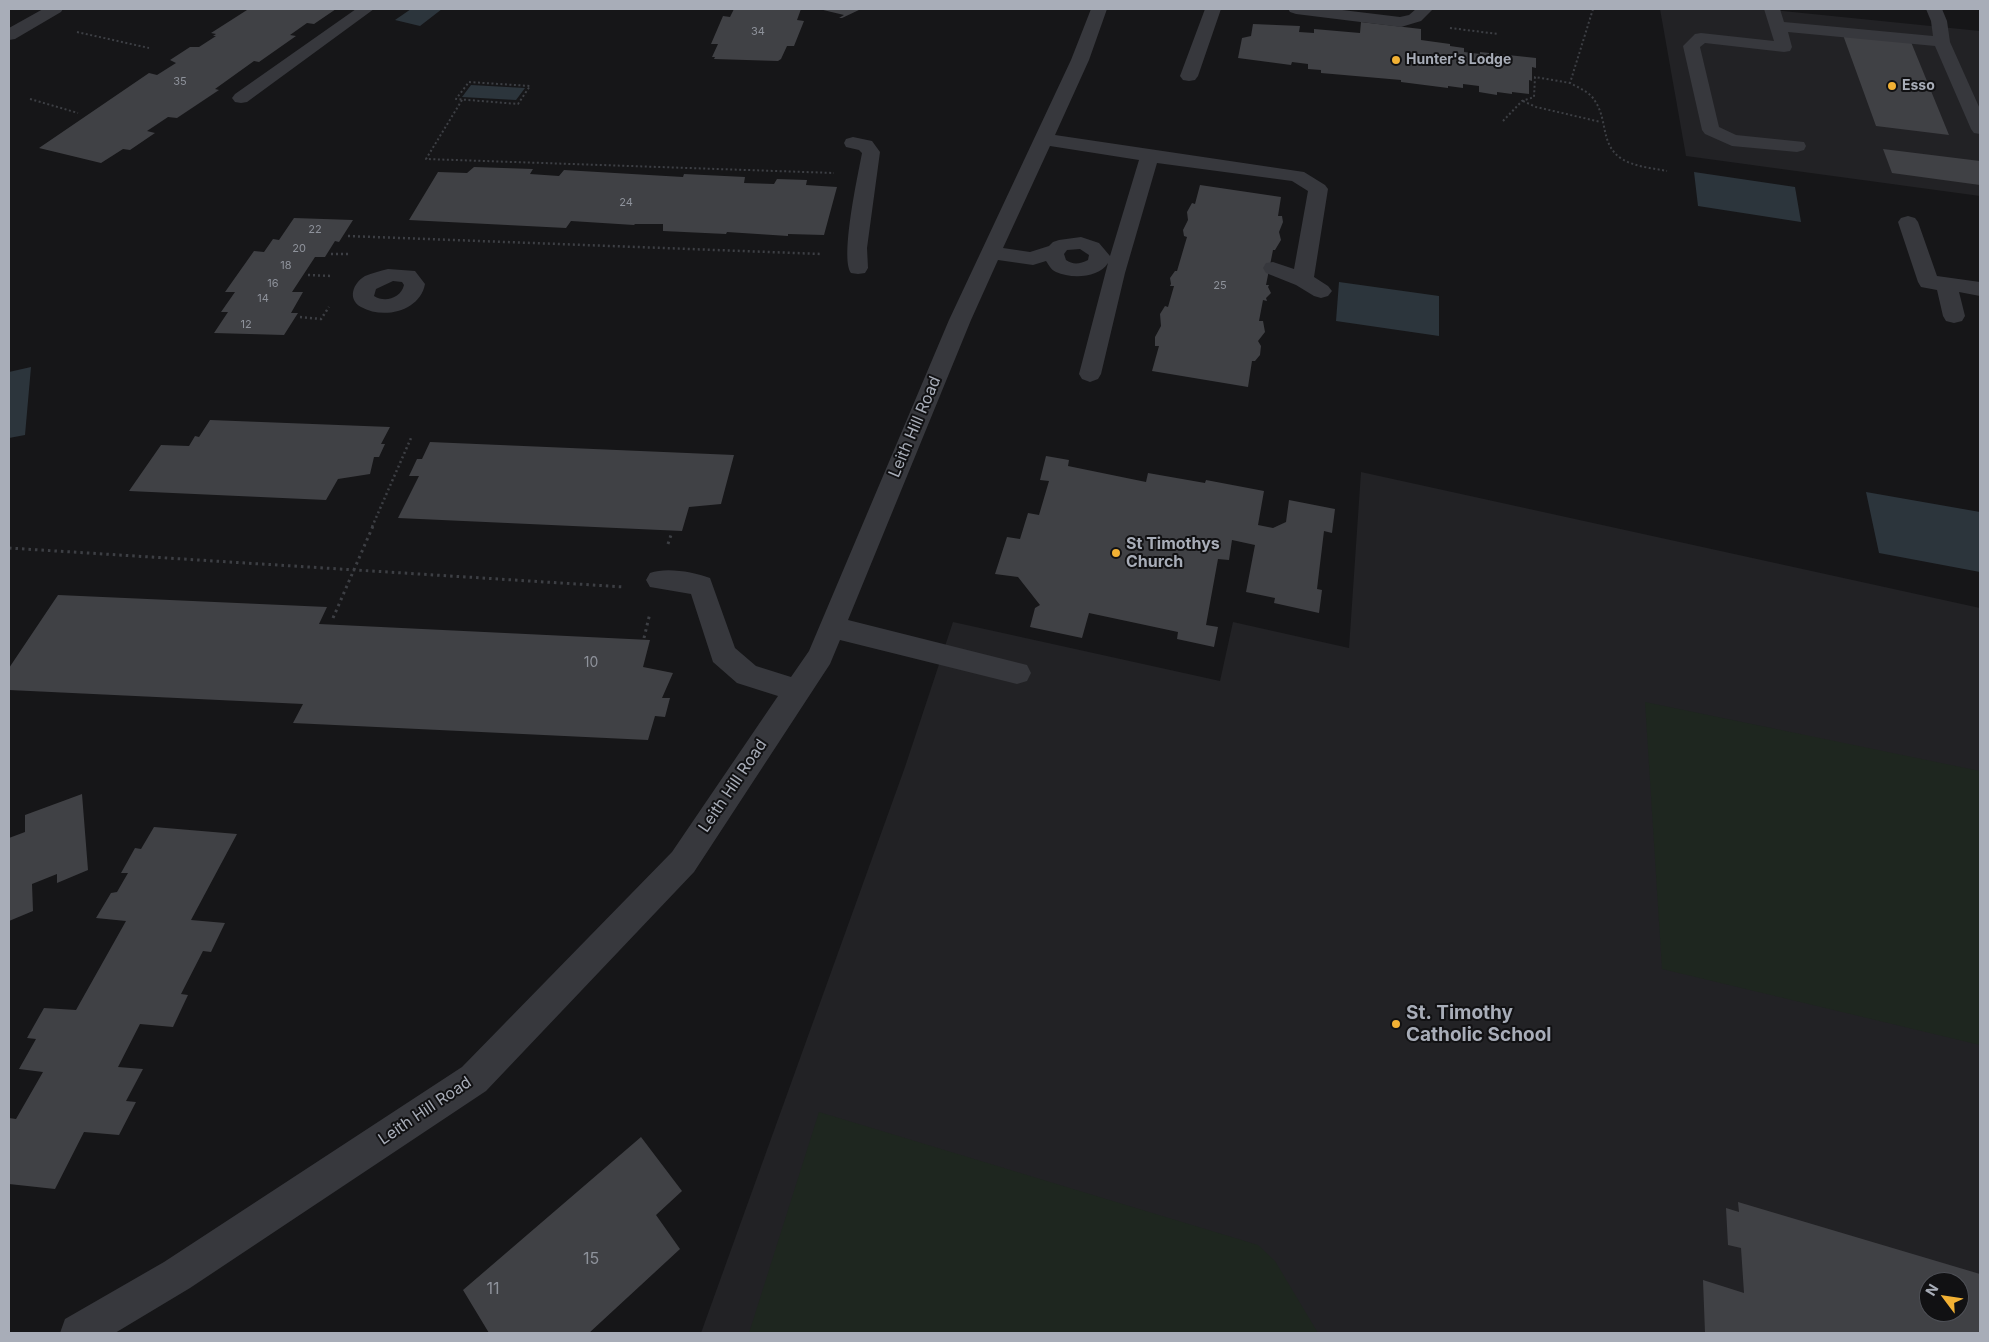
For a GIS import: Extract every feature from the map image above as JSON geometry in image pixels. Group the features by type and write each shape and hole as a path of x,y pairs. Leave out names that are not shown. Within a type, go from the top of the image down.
{"street":[{"path":"9,35 55,9"},
{"path":"241,98 366,9"},
{"name":"Leith Hill Road","path":"79,1333 177,1275 474,1079 683,862 820,656 960,320 1080,60 1099,9"},
{"path":"1189,76 1213,9"},
{"path":"1296,9 1332,11 1401,22 1415,18 1426,9"},
{"path":"1934,9 1939,21 1942,42 1980,129"},
{"path":"1798,146 1732,140 1711,130 1691,46 1701,38 1784,47 1775,17 1942,42"},
{"path":"1043,140 1297,176 1318,189 1303,280"},
{"path":"853,143 865,145 872,152 857,248 858,268"},
{"path":"1090,374 1108,262 1150,156"},
{"path":"1908,222 1928,282 1980,290"},
{"path":"995,244 1033,259 1050,252 1057,263 1069,270 1084,270 1097,264 1108,262"},
{"path":"1273,268 1303,280 1321,291"},
{"path":"1946,284 1954,316"},
{"path":"659,580 701,585 723,654 747,675 797,690"},
{"path":"832,627 1017,673"}],"path":[{"path":"1570,83 1592,9"},
{"path":"1443,27 1498,34"},
{"path":"71,31 149,48"},
{"path":"1503,121 1522,101 1534,97 1535,77 1570,83 1586,92 1597,103 1606,140 1616,155 1636,165 1667,171"},
{"path":"469,82 530,86 518,104 462,100 456,99 469,82"},
{"path":"30,98 78,113"},
{"path":"462,100 426,159 843,174"},
{"path":"1522,101 1536,107 1601,122"},
{"path":"348,236 827,254"},
{"path":"331,254 354,254"},
{"path":"333,618 411,438"},
{"path":"9,548 627,587"}],"shaded area":[{"path":"411,9 442,9 420,26 395,20"},
{"path":"1660,9 1763,9 1980,31 1980,196 1686,156"},
{"path":"471,85 525,88 516,100 462,97"},
{"path":"1694,172 1795,187 1801,222 1698,206"},
{"path":"1339,282 1439,296 1439,336 1336,321"},
{"path":"31,367 25,435 9,438 9,372"},
{"name":"St. Timothy Catholic School","path":"1361,472 1980,608 1980,1333 701,1333 905,767 953,622 1220,681 1233,622 1349,648"},
{"path":"1866,492 1980,512 1980,572 1879,553"},
{"path":"1645,702 1980,771 1980,1045 1662,969"},
{"path":"819,1112 1258,1245 1275,1261 1318,1333 749,1333"}],"building":[{"path":"336,9 314,24 307,23 290,35 296,36 259,62 254,61 215,89 219,90 177,118 168,117 147,131 155,133 130,150 123,149 101,163 39,148 149,73 157,75 176,63 170,60 190,47 199,47 216,36 213,36 216,34 211,33 247,10"},
{"path":"734,9 801,9 797,20 804,21 794,46 787,46 781,59 778,61 714,59 715,57 712,57 718,44 711,44 723,16 730,17"},
{"path":"819,9 861,9 839,18 844,15"},
{"name":"Hunter's Lodge","path":"1361,22 1421,29 1421,40 1450,44 1450,46 1464,48 1464,52 1536,58 1536,68 1532,67 1532,81 1529,80 1529,94 1497,92 1497,95 1479,92 1479,86 1463,84 1463,88 1448,86 1448,88 1401,82 1401,80 1321,73 1321,70 1308,69 1308,64 1292,62 1291,65 1238,58 1242,38 1251,36 1253,24 1300,26 1299,32 1314,33 1314,29 1360,33"},
{"path":"1843,35 1911,42 1949,135 1876,126"},
{"path":"1883,149 1980,161 1980,185 1892,173"},
{"path":"474,167 533,169 530,174 559,176 564,170 683,177 684,174 745,177 744,183 774,184 777,179 807,180 806,185 837,187 824,235 788,234 788,236 727,232 726,234 663,231 663,224 634,225 571,221 566,228 409,220 438,172 467,173"},
{"path":"1200,185 1281,197 1278,216 1282,216 1283,222 1279,232 1281,240 1275,250 1273,250 1266,285 1269,285 1271,293 1266,298 1267,301 1263,300 1259,321 1263,321 1265,332 1258,341 1261,346 1260,355 1255,361 1252,361 1248,387 1152,371 1159,346 1155,346 1155,337 1161,326 1160,314 1165,306 1168,307 1174,286 1170,286 1170,278 1177,271 1187,237 1184,236 1183,230 1188,220 1187,212 1192,203 1195,204"},
{"path":"294,218 353,220 339,242 335,241 325,257 315,257 292,292 303,292 291,313 298,313 284,335 214,333 228,312 221,312 235,292 225,292 254,251 264,252 273,239 279,240"},
{"path":"210,420 390,427 381,444 385,444 379,457 374,457 370,474 338,479 326,500 129,491 161,445 189,446 195,436 199,437"},
{"path":"430,442 734,455 721,504 689,507 682,531 398,518 419,476 409,476 417,459 422,459"},
{"name":"St Timothys Church","path":"1046,456 1069,460 1068,466 1146,482 1148,473 1205,483 1206,480 1264,491 1258,525 1273,528 1286,522 1289,500 1335,509 1332,533 1324,531 1317,589 1322,590 1319,613 1274,603 1275,598 1246,592 1255,545 1232,540 1229,560 1218,559 1206,625 1218,627 1214,647 1177,639 1178,632 1089,613 1082,638 1030,627 1035,608 1040,605 1018,577 995,574 1007,537 1020,539 1028,513 1039,515 1049,481 1040,480"},
{"path":"58,595 327,607 319,624 650,640 643,667 673,673 662,698 670,698 665,717 655,716 648,740 293,723 303,704 9,690 9,668"},
{"path":"82,794 88,870 57,883 57,874 32,884 33,911 9,921 9,838 25,832 25,815"},
{"path":"154,827 237,834 191,920 225,923 211,952 203,951 181,994 188,995 173,1027 140,1024 118,1067 143,1069 126,1101 136,1102 119,1135 84,1132 55,1189 9,1184 9,1118 16,1119 43,1072 19,1069 36,1039 27,1038 44,1008 76,1010 126,921 96,918 111,893 117,892 128,873 121,873 135,848 141,849"},
{"path":"641,1137 682,1191 656,1215 680,1249 589,1333 489,1333 463,1290"},
{"path":"1738,1202 1980,1274 1980,1333 1705,1333 1703,1280 1744,1293 1741,1248 1728,1245 1726,1208 1739,1212"}],"place":[{"name":"Hunter's Lodge","path":"1396,60"},
{"name":"Esso","path":"1892,86"},
{"name":"St Timothys Church","path":"1116,553"},
{"name":"St. Timothy Catholic School","path":"1396,1024"}]}
